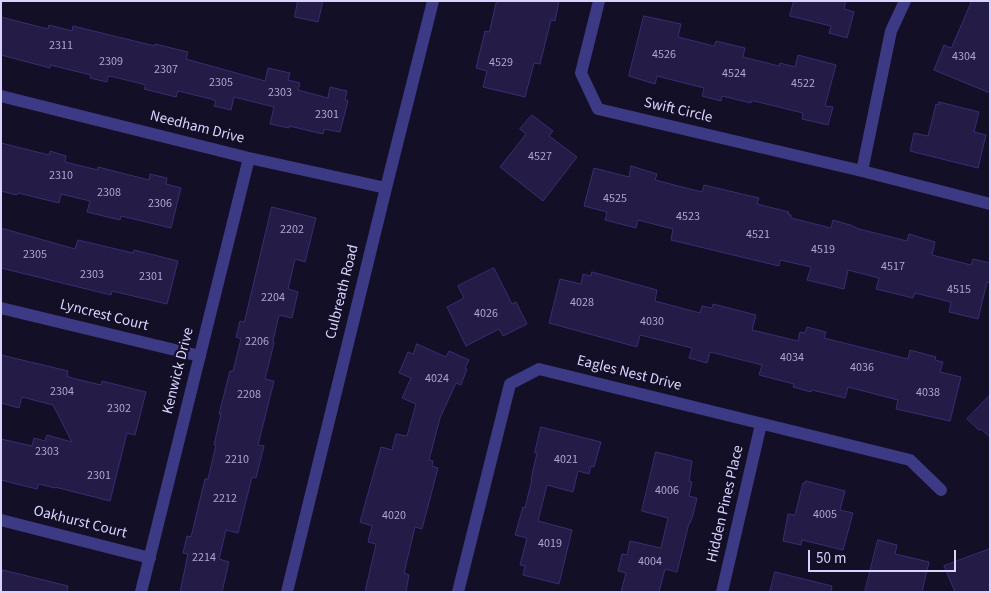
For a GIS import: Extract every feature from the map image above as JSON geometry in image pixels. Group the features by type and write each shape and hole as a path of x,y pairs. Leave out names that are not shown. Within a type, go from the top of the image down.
{"street":[{"name":"Culbreath Road","path":"287,592 434,1"},
{"name":"Swift Circle","path":"599,1 581,73 598,109 862,171 990,204"},
{"path":"862,171 891,31 905,1"},
{"name":"Needham Drive","path":"1,96 249,158 386,188"},
{"name":"Kenwick Drive","path":"141,592 249,158"},
{"name":"Lyncrest Court","path":"1,308 200,356"},
{"name":"Eagles Nest Drive","path":"458,592 510,384 539,369 910,460 941,490"},
{"name":"Hidden Pines Place","path":"722,592 761,424"},
{"name":"Oakhurst Court","path":"1,520 150,558"}],"building":[{"path":"298,1 323,1 318,22 295,17"},
{"path":"497,1 559,1 555,21 551,20 540,64 534,63 525,97 483,87 487,71 476,68 485,31 489,32"},
{"path":"794,1 846,1 844,9 854,12 847,38 829,33 831,26 790,16"},
{"path":"972,1 990,1 990,93 934,70 944,45 951,48"},
{"path":"644,16 681,24 678,37 714,46 716,41 745,48 743,57 779,66 780,63 795,67 798,55 836,65 825,106 833,107 828,125 802,119 803,113 754,101 751,101 751,103 722,96 721,101 702,96 704,88 657,76 655,84 629,76"},
{"path":"1,17 48,29 49,25 72,31 73,26 188,52 186,59 265,81 268,68 290,73 288,80 300,83 298,90 328,98 330,87 347,91 345,100 348,101 340,132 324,129 323,134 289,126 289,128 270,124 274,107 234,97 231,110 214,106 216,101 211,99 178,91 176,97 144,89 146,85 114,77 108,76 107,82 90,78 91,75 50,65 50,68 1,55"},
{"path":"939,102 979,112 974,132 986,135 978,168 910,151 914,133 928,136 936,104 939,105"},
{"path":"532,115 553,131 549,136 577,157 543,201 500,167 526,134 520,129"},
{"path":"1,143 49,155 50,151 66,156 65,162 98,170 98,167 149,180 150,174 167,178 166,184 181,188 171,228 121,216 120,220 87,212 90,201 61,194 59,203 1,191"},
{"path":"631,166 657,174 655,180 702,192 704,185 759,198 757,204 789,212 788,214 791,215 791,218 831,228 833,220 859,229 907,241 909,234 935,242 932,255 971,265 973,259 990,263 990,283 987,282 978,319 949,312 951,302 915,293 913,298 876,289 879,278 848,270 844,289 807,280 811,267 780,260 779,266 671,240 673,229 638,220 636,228 605,220 607,212 584,206 594,168 629,177"},
{"path":"272,207 316,218 305,262 295,259 288,289 298,292 292,318 279,315 273,341 265,379 274,381 258,445 264,446 256,478 252,477 238,533 226,530 219,559 229,562 222,592 180,592 188,554 183,553 187,536 191,537 205,479 208,479 216,445 214,445 221,414 219,414 230,371 233,371 241,339 236,337 240,321 244,322"},
{"path":"1,228 75,249 78,240 133,253 134,250 178,261 167,304 112,291 111,295 1,268"},
{"path":"494,268 512,304 516,302 527,324 503,336 499,329 466,346 447,307 464,298 458,286"},
{"path":"592,272 657,290 655,301 700,313 702,306 712,308 713,304 756,315 752,330 798,341 800,332 805,333 807,327 826,332 824,338 908,359 910,350 936,357 935,360 943,362 940,372 961,377 950,421 896,409 898,400 848,387 845,398 793,387 794,384 759,375 762,365 710,352 707,363 689,358 692,348 640,335 637,347 549,323 560,279 581,284 583,274 591,276"},
{"path":"417,344 446,357 449,351 469,360 461,385 456,383 440,418 429,460 433,461 432,466 438,468 422,529 415,527 404,573 409,575 406,592 365,592 376,544 368,542 372,526 360,522 381,447 392,450 396,434 407,436 416,404 402,398 411,378 399,373 408,352 413,354"},
{"path":"1,355 68,371 67,376 72,378 101,385 102,381 146,392 135,435 127,433 110,501 55,487 39,484 37,489 1,480 1,439 32,446 34,438 45,441 47,435 72,442 53,405 22,397 19,408 1,403"},
{"path":"990,395 990,437 967,419"},
{"path":"541,427 601,442 594,467 591,466 589,474 578,471 573,492 547,485 538,521 572,530 559,584 523,575 525,566 520,565 527,538 515,535 523,507 525,508 532,479"},
{"path":"656,452 692,461 689,481 692,482 689,496 697,498 693,515 689,523 677,572 665,569 659,592 621,592 626,573 618,571 622,554 627,555 630,541 661,548 668,518 642,511"},
{"path":"806,481 845,491 840,510 853,513 843,550 802,540 801,545 783,541 788,514 795,515 803,483"},
{"path":"878,540 897,545 895,554 929,562 922,592 865,592"},
{"path":"990,549 990,592 955,592 944,566"},
{"path":"3,570 68,586 67,592 1,592"},
{"path":"775,572 832,586 831,592 770,592"}]}
